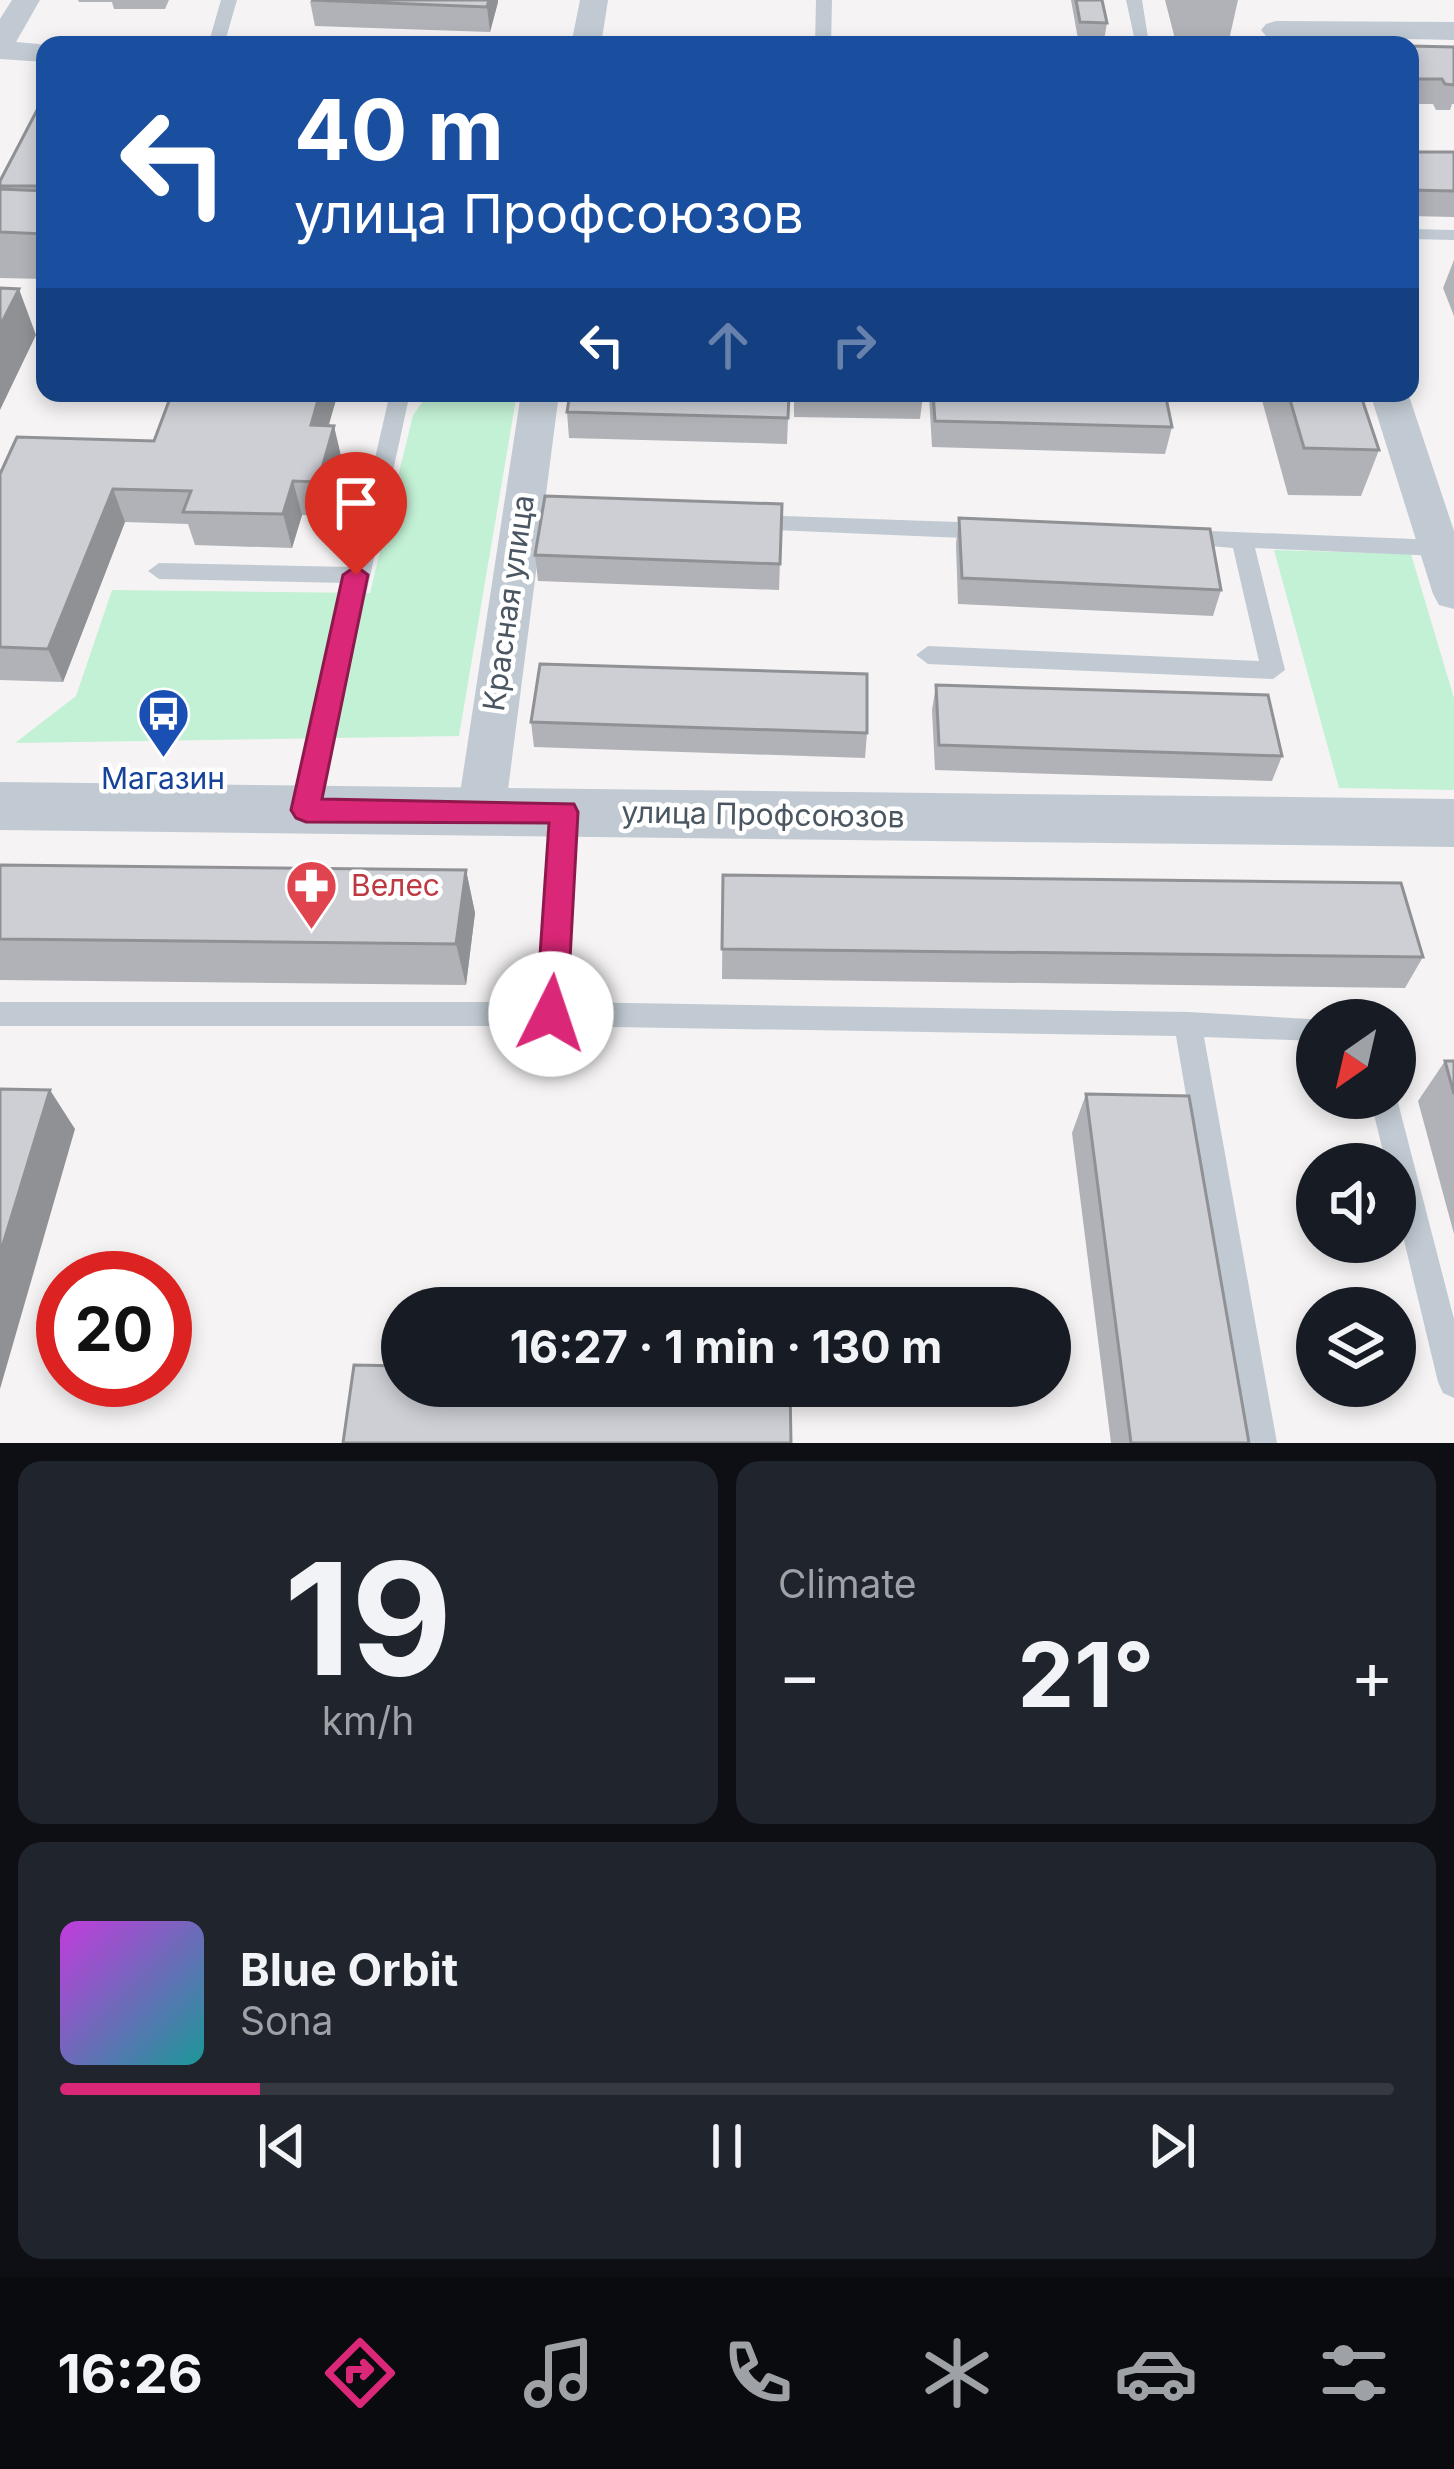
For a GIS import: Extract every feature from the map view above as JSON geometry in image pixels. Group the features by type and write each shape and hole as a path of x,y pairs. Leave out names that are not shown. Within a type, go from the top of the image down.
{"street":[{"path":"26,0 0,47 36,52"},
{"path":"588,36 594,0"},
{"path":"1265,0 1277,36"},
{"path":"1328,36 1454,31"},
{"name":"Красная улица","path":"481,813 539,402"},
{"path":"1393,402 1454,594"},
{"name":"улица Профсоюзов","path":"0,806 1454,823"}],"lane":[{"path":"219,36 229,0"},
{"path":"823,36 824,0"},
{"path":"1134,0 1142,36"},
{"path":"1419,234 1454,235"},
{"path":"306,810 398,402"},
{"path":"720,520 1016,532"},
{"path":"1152,537 1439,548"},
{"path":"928,655 1273,670 1242,541"},
{"path":"160,571 356,575"},
{"path":"551,1014 564,812"},
{"path":"0,1014 551,1014 1296,1028"},
{"path":"1188,1024 1262,1443"},
{"path":"1389,1119 1454,1382"}],"green space":[{"path":"422,402 515,402 459,736 15,743 76,696 112,590 370,593 413,415"},
{"path":"1274,550 1411,554 1454,698 1454,790 1339,788"}],"building":[{"path":"311,0 489,0 487,7"},
{"path":"1076,0 1102,0 1107,23 1080,22"},
{"path":"1419,46 1454,47 1454,85 1442,79 1419,79"},
{"path":"36,112 36,186 0,186"},
{"path":"1419,152 1454,152 1454,191 1419,190"},
{"path":"0,189 36,191 36,234 0,232"},
{"path":"0,288 19,289 0,326"},
{"path":"169,402 317,402 311,425 334,426 318,482 293,481 283,514 183,512 191,491 113,489 48,649 0,647 0,474 17,437 154,441"},
{"path":"569,402 789,402 788,418 567,412"},
{"path":"934,402 1167,402 1172,427 935,421"},
{"path":"1291,402 1363,402 1379,450 1304,448"},
{"path":"545,496 782,504 780,564 535,555"},
{"path":"959,518 1210,529 1221,590 962,578"},
{"path":"540,664 867,674 867,733 531,722"},
{"path":"936,685 1268,695 1282,756 939,745"},
{"path":"0,865 466,870 456,944 0,939"},
{"path":"723,875 1401,883 1423,957 722,949"},
{"path":"1445,1061 1454,1061 1454,1094"},
{"path":"0,1089 50,1090 0,1254"},
{"path":"1086,1094 1189,1096 1249,1443 1131,1443"},
{"path":"354,1365 381,1366 381,1407 790,1407 791,1443 343,1443"}],"place":[{"name":"Магазин","path":"163,760"},
{"name":"Велес","path":"312,932"}],"route":[{"path":"356,575 306,810 564,812 551,1014"}]}
